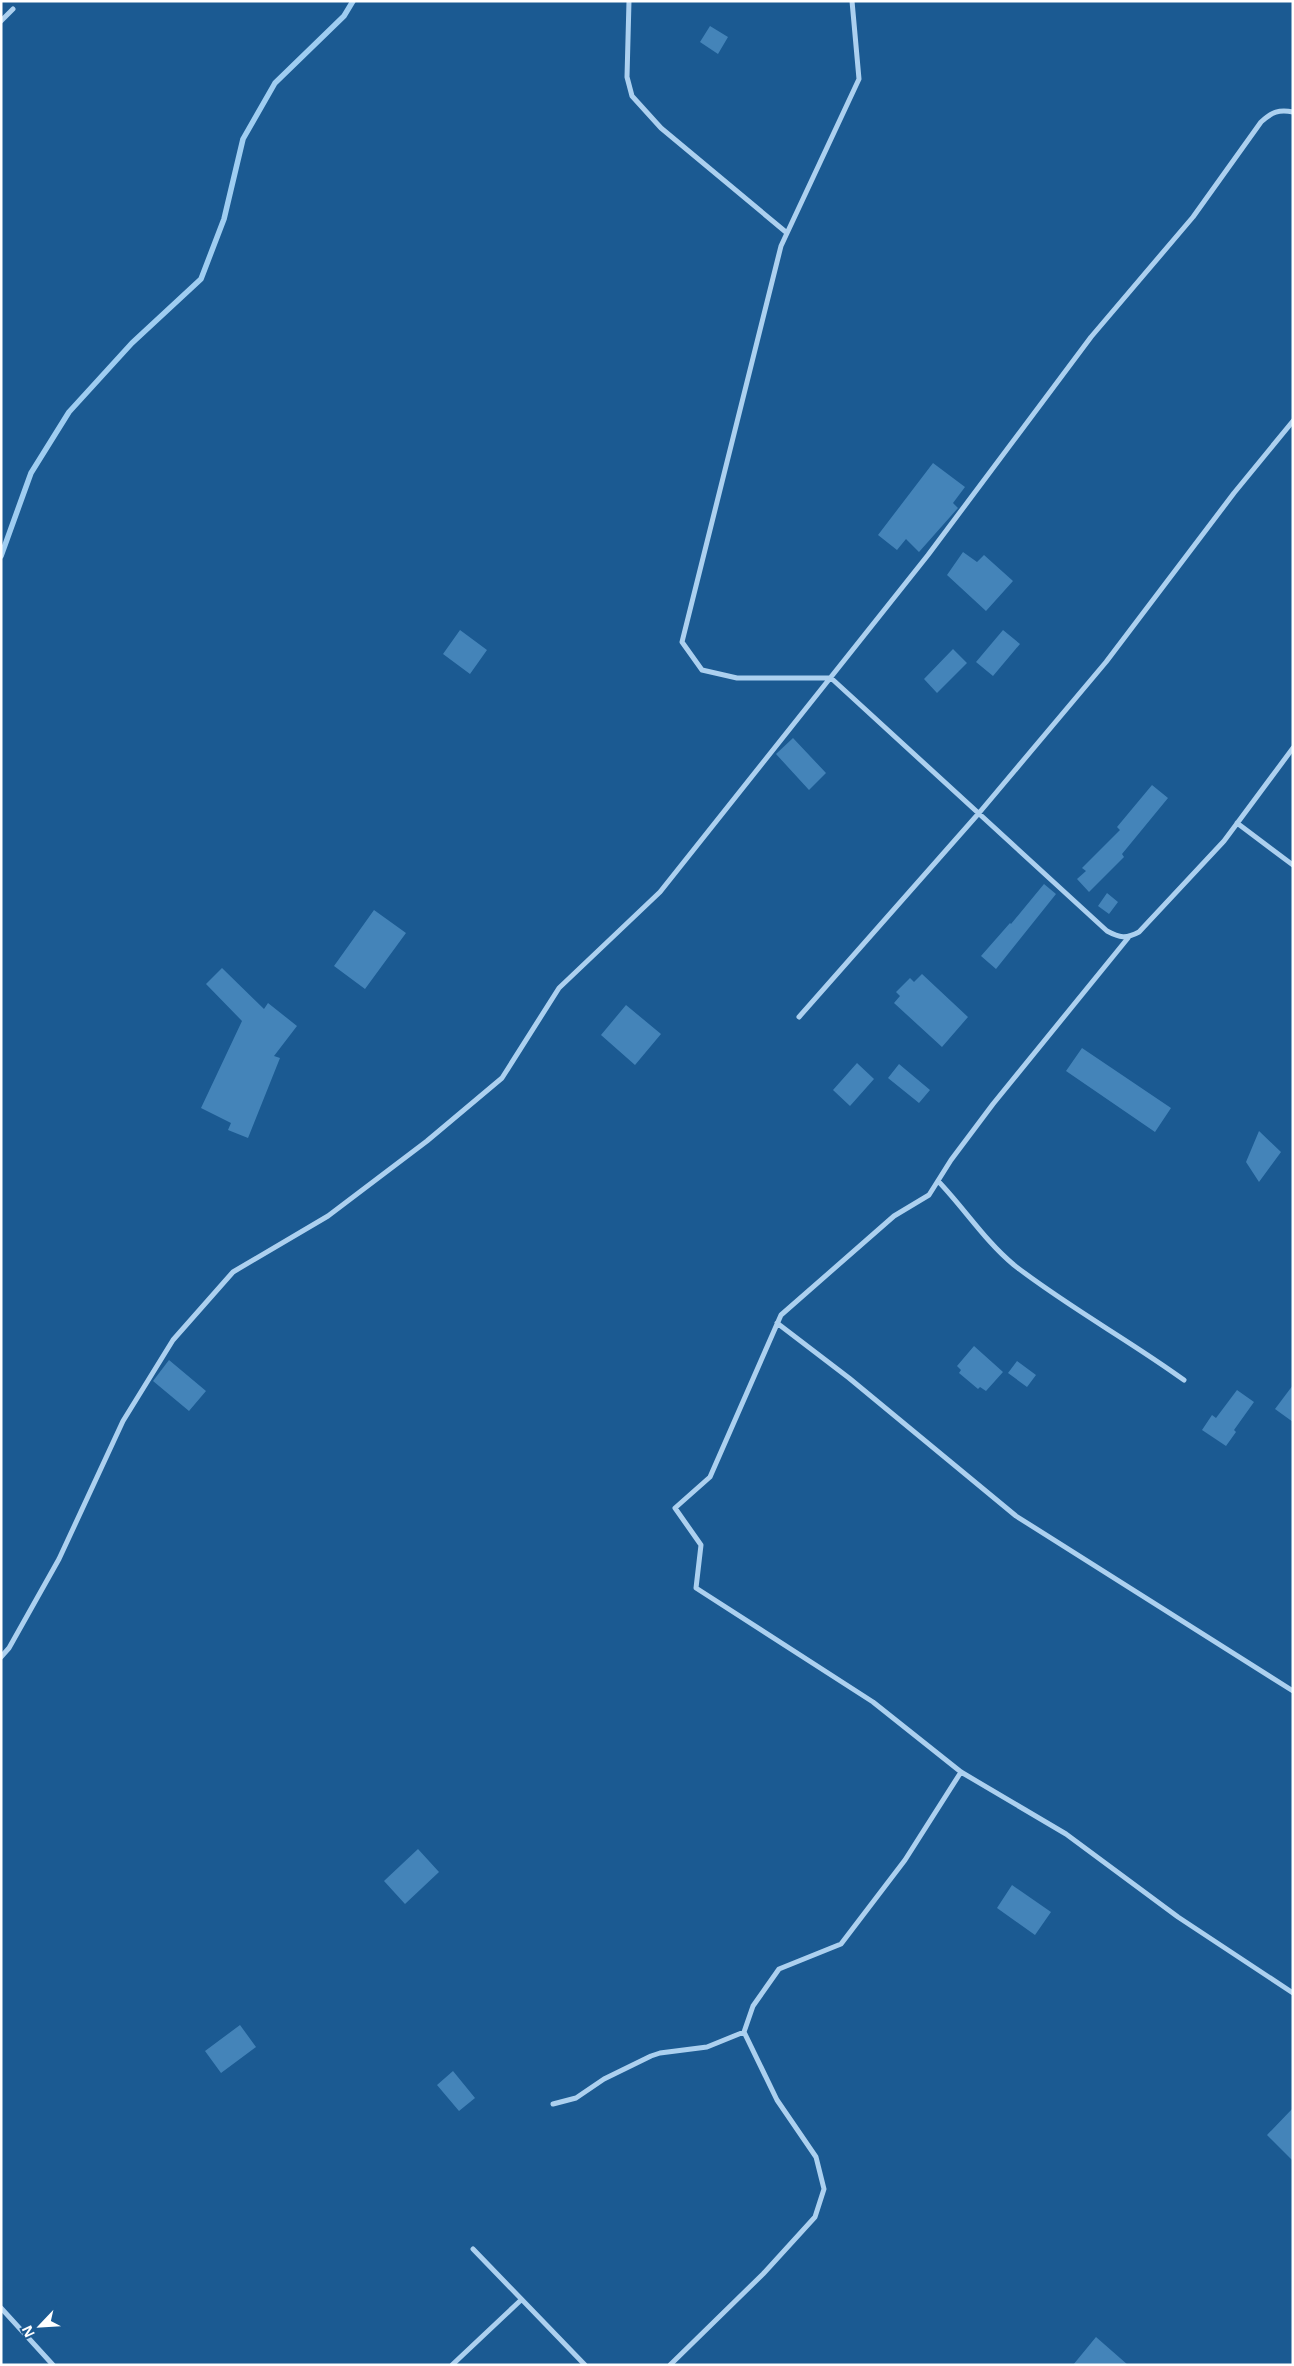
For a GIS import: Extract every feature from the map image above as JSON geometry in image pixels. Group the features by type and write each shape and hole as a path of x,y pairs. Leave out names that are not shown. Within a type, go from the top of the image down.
{"street":[{"path":"629,1 627,77 632,96 661,128 787,232"},
{"path":"852,1 859,79 787,232 779,255 682,642 702,670 737,678 831,678 1107,931 1119,937 1128,938"},
{"path":"1,21 13,9"},
{"path":"1,1657 9,1648 60,1559 122,1421 173,1340 233,1272 328,1216 427,1141 502,1078 559,988 660,892 928,555 1091,337 1193,217 1261,122 1270,114 1281,110 1293,112"},
{"path":"799,1017 979,813 1106,662 1234,492 1293,420"},
{"path":"1293,748 1224,841 1139,932 1128,938 993,1104 929,1195 894,1216 827,1272 781,1315 710,1478 675,1508 701,1545 696,1588 873,1702 961,1772 1066,1834 1178,1917 1293,1993"},
{"path":"1237,823 1293,865"},
{"path":"938,1181 962,1206 984,1236 1014,1264 1184,1380"},
{"path":"777,1323 849,1378 1016,1516 1293,1691"},
{"path":"670,2365 763,2274 815,2218 824,2189 816,2157 777,2100 744,2032 753,2006 779,1969 841,1944 905,1860 961,1772"},
{"path":"553,2104 576,2098 604,2079 651,2056 660,2053 707,2048 744,2032"},
{"path":"473,2249 585,2365"},
{"path":"452,2365 521,2300"},
{"path":"1,2308 53,2365"}],"building":[{"path":"710,26 728,37 718,54 700,42"},
{"path":"933,463 965,487 953,503 958,508 919,552 906,539 897,550 878,535"},
{"path":"963,552 977,562 984,555 1013,581 986,611 947,575"},
{"path":"460,630 487,650 470,674 443,654"},
{"path":"1003,630 1020,644 993,676 976,662"},
{"path":"953,649 967,663 937,693 924,679"},
{"path":"793,738 826,773 809,790 776,754"},
{"path":"1152,785 1168,798 1122,854 1124,857 1089,892 1077,879 1086,871 1082,868 1120,830 1117,827"},
{"path":"1044,884 1056,894 996,969 981,956 1011,924"},
{"path":"1107,893 1118,902 1109,914 1098,906"},
{"path":"374,910 406,933 365,989 334,966"},
{"path":"222,968 264,1009 268,1003 297,1026 274,1056 280,1058 248,1138 228,1130 231,1123 201,1108 242,1021 206,984"},
{"path":"922,974 968,1017 942,1047 894,1003 900,996 896,992 910,978 914,982"},
{"path":"626,1005 661,1034 635,1065 601,1035"},
{"path":"1082,1048 1171,1108 1155,1132 1066,1071"},
{"path":"857,1063 874,1079 850,1106 833,1090"},
{"path":"899,1064 930,1090 919,1103 888,1078"},
{"path":"1259,1131 1281,1152 1259,1182 1246,1162"},
{"path":"974,1346 1003,1372 986,1391 980,1387 978,1389 959,1373 961,1370 957,1366"},
{"path":"169,1360 206,1391 189,1411 153,1381"},
{"path":"1017,1361 1036,1375 1027,1387 1008,1373"},
{"path":"1293,1385 1293,1422 1275,1409"},
{"path":"1237,1390 1254,1402 1234,1430 1236,1432 1226,1446 1202,1430 1212,1415 1216,1418"},
{"path":"418,1849 439,1872 405,1904 384,1881"},
{"path":"1012,1885 1051,1912 1035,1935 997,1908"},
{"path":"240,2025 256,2047 221,2073 205,2051"},
{"path":"453,2071 475,2098 459,2111 437,2085"},
{"path":"1293,2108 1293,2161 1267,2135"},
{"path":"1096,2337 1128,2365 1073,2365"}],"waterway":[{"path":"1,556 31,473 69,412 132,343 201,279 224,219 243,139 275,83 344,16 353,1"}]}
